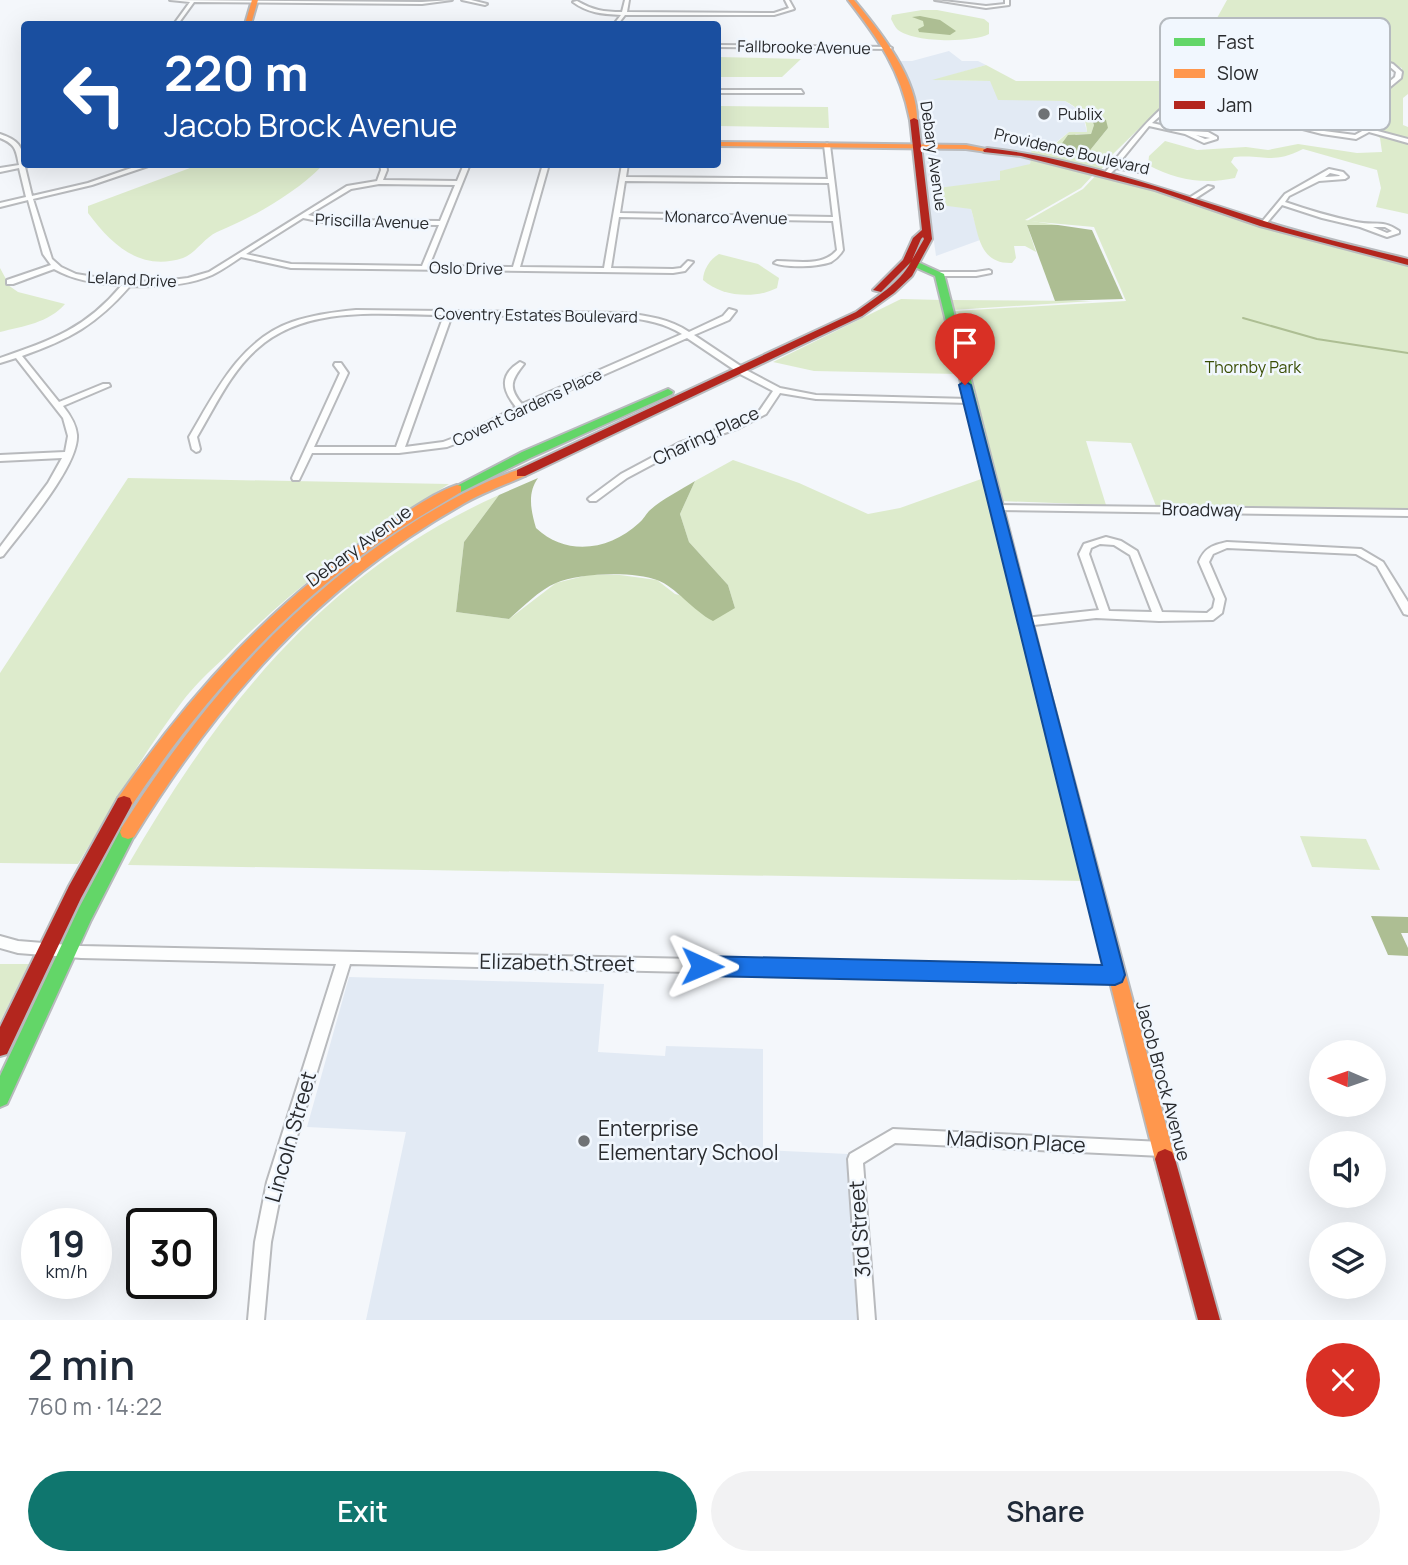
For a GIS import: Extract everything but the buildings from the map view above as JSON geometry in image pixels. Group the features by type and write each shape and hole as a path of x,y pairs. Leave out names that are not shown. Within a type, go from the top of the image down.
{"main road":[{"name":"Debary Avenue","path":"0,1097 105,873 142,806 187,740 265,648 310,605 354,570 454,504 847,312 913,263 928,239 925,232 926,212 918,146 905,85 890,48 850,0"},
{"path":"249,21 254,1"},
{"name":"Providence Boulevard","path":"721,144 992,149 1110,170 1264,224 1408,262"},
{"path":"913,263 939,274"},
{"name":"Jacob Brock Avenue","path":"939,274 968,401 1115,975 1209,1320"},
{"name":"Debary Avenue","path":"0,1047 85,873 126,800 171,734 250,643 296,601 378,538 443,498 736,366"}],"street":[{"path":"173,0 450,0"},
{"path":"178,21 193,0"},
{"path":"464,0 485,4"},
{"path":"618,21 624,13 627,0"},
{"path":"575,2 594,11 624,13 774,15 790,11 792,5 788,0"},
{"path":"937,0 986,7 1003,6 1007,0"},
{"path":"383,21 397,1"},
{"name":"Fallbrooke Avenue","path":"721,46 890,48"},
{"path":"1390,66 1399,72 1398,78 1390,85"},
{"path":"721,92 801,92"},
{"path":"1110,170 1160,113"},
{"path":"1148,124 1160,127"},
{"path":"1174,130 1187,133"},
{"path":"1322,132 1356,137 1368,130 1408,141"},
{"path":"0,136 10,140 20,150 21,158"},
{"path":"777,263 808,263 832,259 840,250 827,145"},
{"path":"0,170 21,167"},
{"path":"10,282 55,266 49,259 22,168"},
{"path":"0,205 90,184 140,168"},
{"path":"379,182 384,168"},
{"path":"425,267 465,168"},
{"path":"516,268 545,168"},
{"path":"607,270 624,168"},
{"path":"1110,170 1136,171"},
{"path":"623,179 831,181"},
{"path":"1264,224 1287,195 1318,179"},
{"name":"Leland Drive","path":"55,266 76,276 129,282 185,282 211,273 340,191 379,182 459,183"},
{"path":"1191,199 1210,187"},
{"path":"1282,202 1324,217 1362,225"},
{"name":"Monarco Avenue","path":"617,215 836,219"},
{"name":"Priscilla Avenue","path":"301,216 333,222 443,223"},
{"name":"Oslo Drive","path":"240,255 291,266 673,271 683,270 690,262"},
{"path":"939,274 989,272"},
{"path":"0,361 68,337 89,325 107,310 129,282"},
{"name":"Covent Gardens Place","path":"309,450 399,450 444,445 470,435 521,408 726,318 732,311"},
{"name":"Coventry Estates Boulevard","path":"196,449 193,437 235,368 253,346 284,326 323,314 356,312 626,315 649,318 690,334 736,366 778,390 816,397 968,401"},
{"path":"399,450 449,313"},
{"path":"275,316 284,326"},
{"path":"0,554 5,540 55,478 72,442 72,429 58,405 17,355"},
{"path":"520,364 511,373 508,384 510,396 521,408"},
{"path":"296,478 344,373 338,365"},
{"path":"58,405 106,386"},
{"name":"Charing Place","path":"593,499 624,476 682,445 736,426 763,412 778,390"},
{"path":"0,458 68,455"},
{"name":"Broadway","path":"996,508 1408,513"},
{"path":"1105,614 1084,554 1087,546 1105,540 1126,546 1134,553 1159,617"},
{"path":"1025,622 1105,614 1203,618 1218,610 1220,599 1204,562 1208,552 1227,545 1358,551 1380,564 1408,611"},
{"name":"Elizabeth Street","path":"0,942 18,947 69,950 1115,975"},
{"name":"Lincoln Street","path":"256,1320 263,1242 275,1181 345,958"},
{"name":"Madison Place","path":"874,1148 893,1136 1162,1149"},
{"name":"3rd Street","path":"867,1320 855,1159 874,1148"}],"shaded area":[{"path":"912,17 940,20 956,31 950,35 919,32 918,29 924,26 923,21"},
{"path":"949,51 962,61 978,61 986,65 935,80 990,81 1040,100 1065,101 1082,112 1087,132 1069,132 1055,143 1043,143 1031,155 993,148 921,145 908,84 900,61 912,61"},
{"path":"1090,116 1106,120 1108,128 1087,154 1067,153 1044,147 1060,146 1068,135 1091,134 1094,125"},
{"path":"921,148 992,151 1031,160 1030,164 1023,167 1001,171 1000,180 971,209 980,240 936,256"},
{"path":"1027,225 1058,225 1092,230 1123,299 1055,301"},
{"path":"538,478 531,496 536,528 561,543 575,546 602,544 628,532 649,511 695,481 680,514 689,542 728,585 735,608 713,621 664,583 635,575 606,574 556,583 537,594 509,619 456,612 464,542 499,495"},
{"path":"1371,916 1408,917 1408,933 1401,933 1408,948 1408,956 1388,955"},
{"name":"Enterprise Elementary School","path":"349,977 604,984 598,1052 665,1056 666,1046 763,1049 763,1150 848,1154 857,1320 366,1320 406,1132 307,1127"}],"green space":[{"path":"1227,0 1408,0 1408,94 1403,98 1403,125 1408,127 1408,140 1370,130 1390,130 1390,88 1401,79 1402,68 1390,64 1390,18 1217,18"},
{"path":"937,10 984,19 989,23 989,34 970,39 928,39 905,34 897,29 891,19 892,15"},
{"path":"721,57 801,59 782,77 721,77"},
{"path":"986,65 1016,81 1160,81 1160,105 1100,171 1031,155 1032,145 1056,143 1069,132 1087,132 1081,113 1074,107 1065,101 998,100 990,81 932,80","holes":["1090,116 1108,128 1087,154 1067,153 1047,146 1060,146 1076,134 1091,134 1094,125"]},
{"path":"721,106 828,107 829,128 721,126"},
{"path":"1373,133 1408,142 1408,214 1376,207 1381,188 1377,170 1303,149 1276,158 1234,157 1231,162 1238,170 1235,178 1223,180 1190,180 1148,165 1149,156 1165,141 1197,150 1246,147 1268,150 1298,144 1357,153 1382,152 1380,138"},
{"path":"1031,158 1095,173 1081,188 1025,220 1058,225 1027,225 1036,252 1025,246 1014,246 1016,258 1012,263 1001,262 993,259 982,246 971,209 940,205 938,188 1000,180 1000,171 1030,164"},
{"path":"190,168 320,168 273,204 212,235 188,256 168,261 140,258 117,245 88,213 88,206"},
{"name":"Thornby Park","path":"1098,173 1408,264 1408,509 1156,506 1131,443 1086,441 1106,505 1001,501 954,311 1126,301 1094,227 1027,221 1083,189"},
{"path":"719,254 758,264 779,278 777,288 749,295 729,293 711,286 703,280 704,272"},
{"path":"0,268 7,281 5,283 18,292 65,304 43,320 0,332"},
{"path":"901,299 942,300 958,374 814,371 773,362"},
{"path":"950,300 1093,301 953,310"},
{"path":"733,460 799,483 868,514 900,508 984,478 1084,881 128,865 201,750 241,697 284,648 330,604 381,563 437,527 499,495 464,542 456,612 509,619 556,583 588,575 620,575 657,580 675,594 735,608 728,585 689,542 680,514 695,481"},
{"path":"128,478 449,484 360,542 304,584 251,631 200,682 156,738 78,864 0,863 0,673"},
{"path":"1300,836 1366,839 1380,870 1312,867"},
{"path":"0,964 29,964 0,1022"}],"waterway":[{"path":"1243,318 1317,339 1408,353"}],"traffic: fast":[{"path":"911,262 939,274 1043,691"},
{"path":"457,489 668,392"},
{"path":"0,1097 85,914 128,832"}],"traffic: slow":[{"path":"249,21 255,0"},
{"path":"851,0 874,28 899,69 914,120"},
{"path":"721,144 966,147 987,150"},
{"path":"128,832 193,735 229,690 311,606 403,535 453,504 521,473"},
{"path":"124,803 192,709 270,625 313,586 359,551 407,518 457,489"},
{"path":"1043,691 1165,1159"}],"traffic: jam":[{"path":"521,473 859,314 891,291 909,274 928,239 914,120"},
{"path":"987,150 1021,154 1158,188 1263,224 1408,262"},
{"path":"878,290 907,261 917,238 924,232"},
{"path":"0,1047 75,892 124,803"},
{"path":"1165,1159 1209,1320"}],"place":[{"name":"Publix","path":"1044,114"},
{"name":"Enterprise Elementary School","path":"584,1141"}],"route":[{"path":"702,966 1115,975 965,385"}]}
